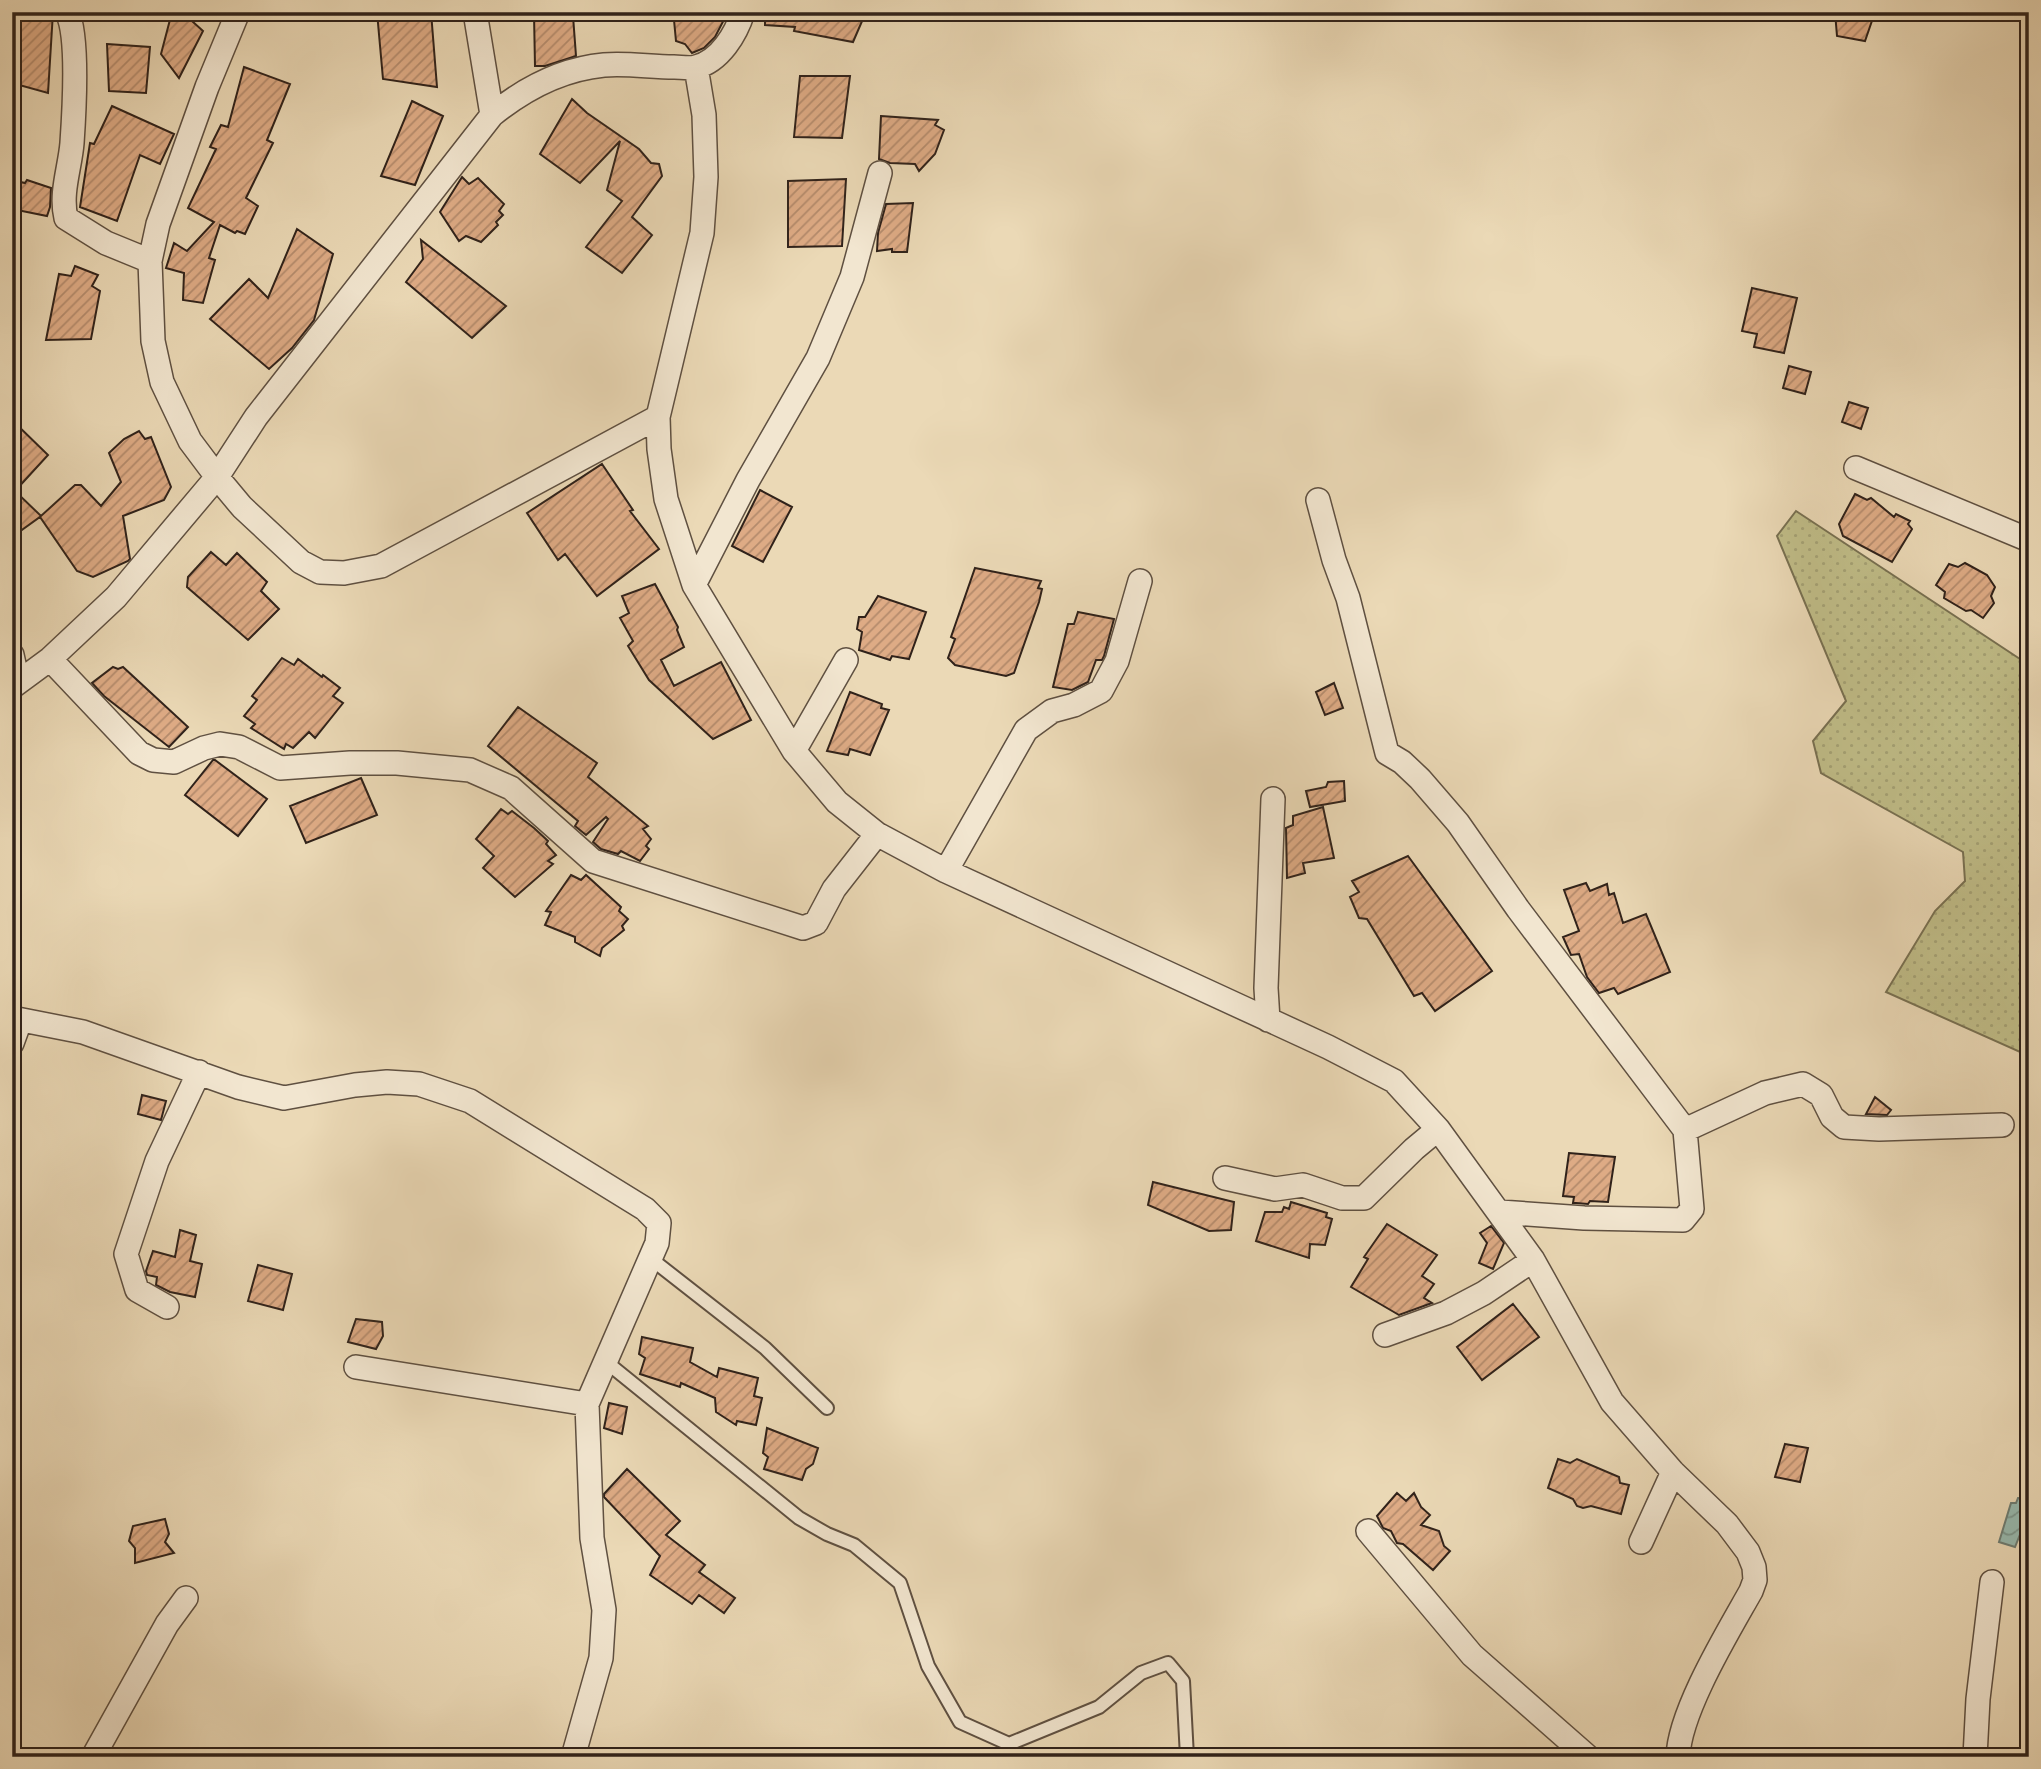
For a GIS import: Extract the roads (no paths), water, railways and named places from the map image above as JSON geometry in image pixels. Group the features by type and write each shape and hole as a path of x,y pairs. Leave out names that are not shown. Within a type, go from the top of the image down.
{"street":[{"path":"67,12 72,22 74,37 74,73 72,143 62,204 66,218 106,243 150,261"},
{"path":"238,12 207,87 158,224 150,261 153,341 162,383 190,441 242,507 301,562 320,572 344,573 381,566 658,417"},
{"path":"475,12 492,115"},
{"path":"12,655 15,684 50,659 116,597 217,477 256,416 492,115 527,90 562,74 604,65 696,67 728,44 738,31 743,12"},
{"path":"696,67 704,115 706,164 702,233 658,417 659,449 666,499 694,586 794,751 837,802 877,834 946,872 1394,1081 1438,1129 1533,1260 1612,1402 1673,1472 1727,1524 1748,1552 1754,1567 1755,1580 1703,1680 1686,1722 1678,1747 1678,1757"},
{"path":"694,586 748,480 818,358 852,277 880,173"},
{"path":"1856,468 2029,540"},
{"path":"1318,500 1334,560 1348,598 1387,753 1402,762 1420,779 1458,823 1518,909 1685,1130 1692,1209 1683,1220 1584,1219 1500,1212"},
{"path":"946,872 1026,730 1052,711 1074,705 1101,691 1117,661 1140,581"},
{"path":"50,659 139,753 153,760 174,762 204,748 220,744 239,747 280,768 397,763 470,770 511,788 593,861 803,928 816,923 834,889 877,834"},
{"path":"794,751 846,660"},
{"path":"1268,1020 1266,988 1273,799"},
{"path":"12,1043 16,1020 83,1032 238,1087 284,1098 355,1085 387,1082 419,1084 470,1101 645,1209 659,1223 657,1243 587,1404 592,1538 604,1610 601,1658 573,1757"},
{"path":"167,1307 137,1290 126,1254 157,1161 199,1073"},
{"path":"1685,1130 1765,1093 1803,1084 1821,1095 1832,1117 1844,1128 2002,1125"},
{"path":"1225,1178 1275,1189 1303,1185 1342,1198 1364,1198 1438,1129"},
{"path":"1385,1335 1446,1313 1484,1293 1533,1260"},
{"path":"356,1367 587,1404"},
{"path":"1641,1542 1673,1472"},
{"path":"1368,1531 1472,1655 1588,1757"},
{"path":"1975,1757 1978,1699 1992,1582"},
{"path":"93,1757 167,1624 186,1598"}],"lane":[{"path":"650,1258 765,1348 827,1408"},
{"path":"605,1361 799,1518 854,1545 900,1583 928,1666 960,1721 1009,1744 1099,1707 1141,1673 1168,1663 1183,1681 1186,1757"}],"water":[{"path":"2018,1498 2029,1499 2029,1512 2015,1547 1999,1542 2011,1503 2016,1503"}]}
